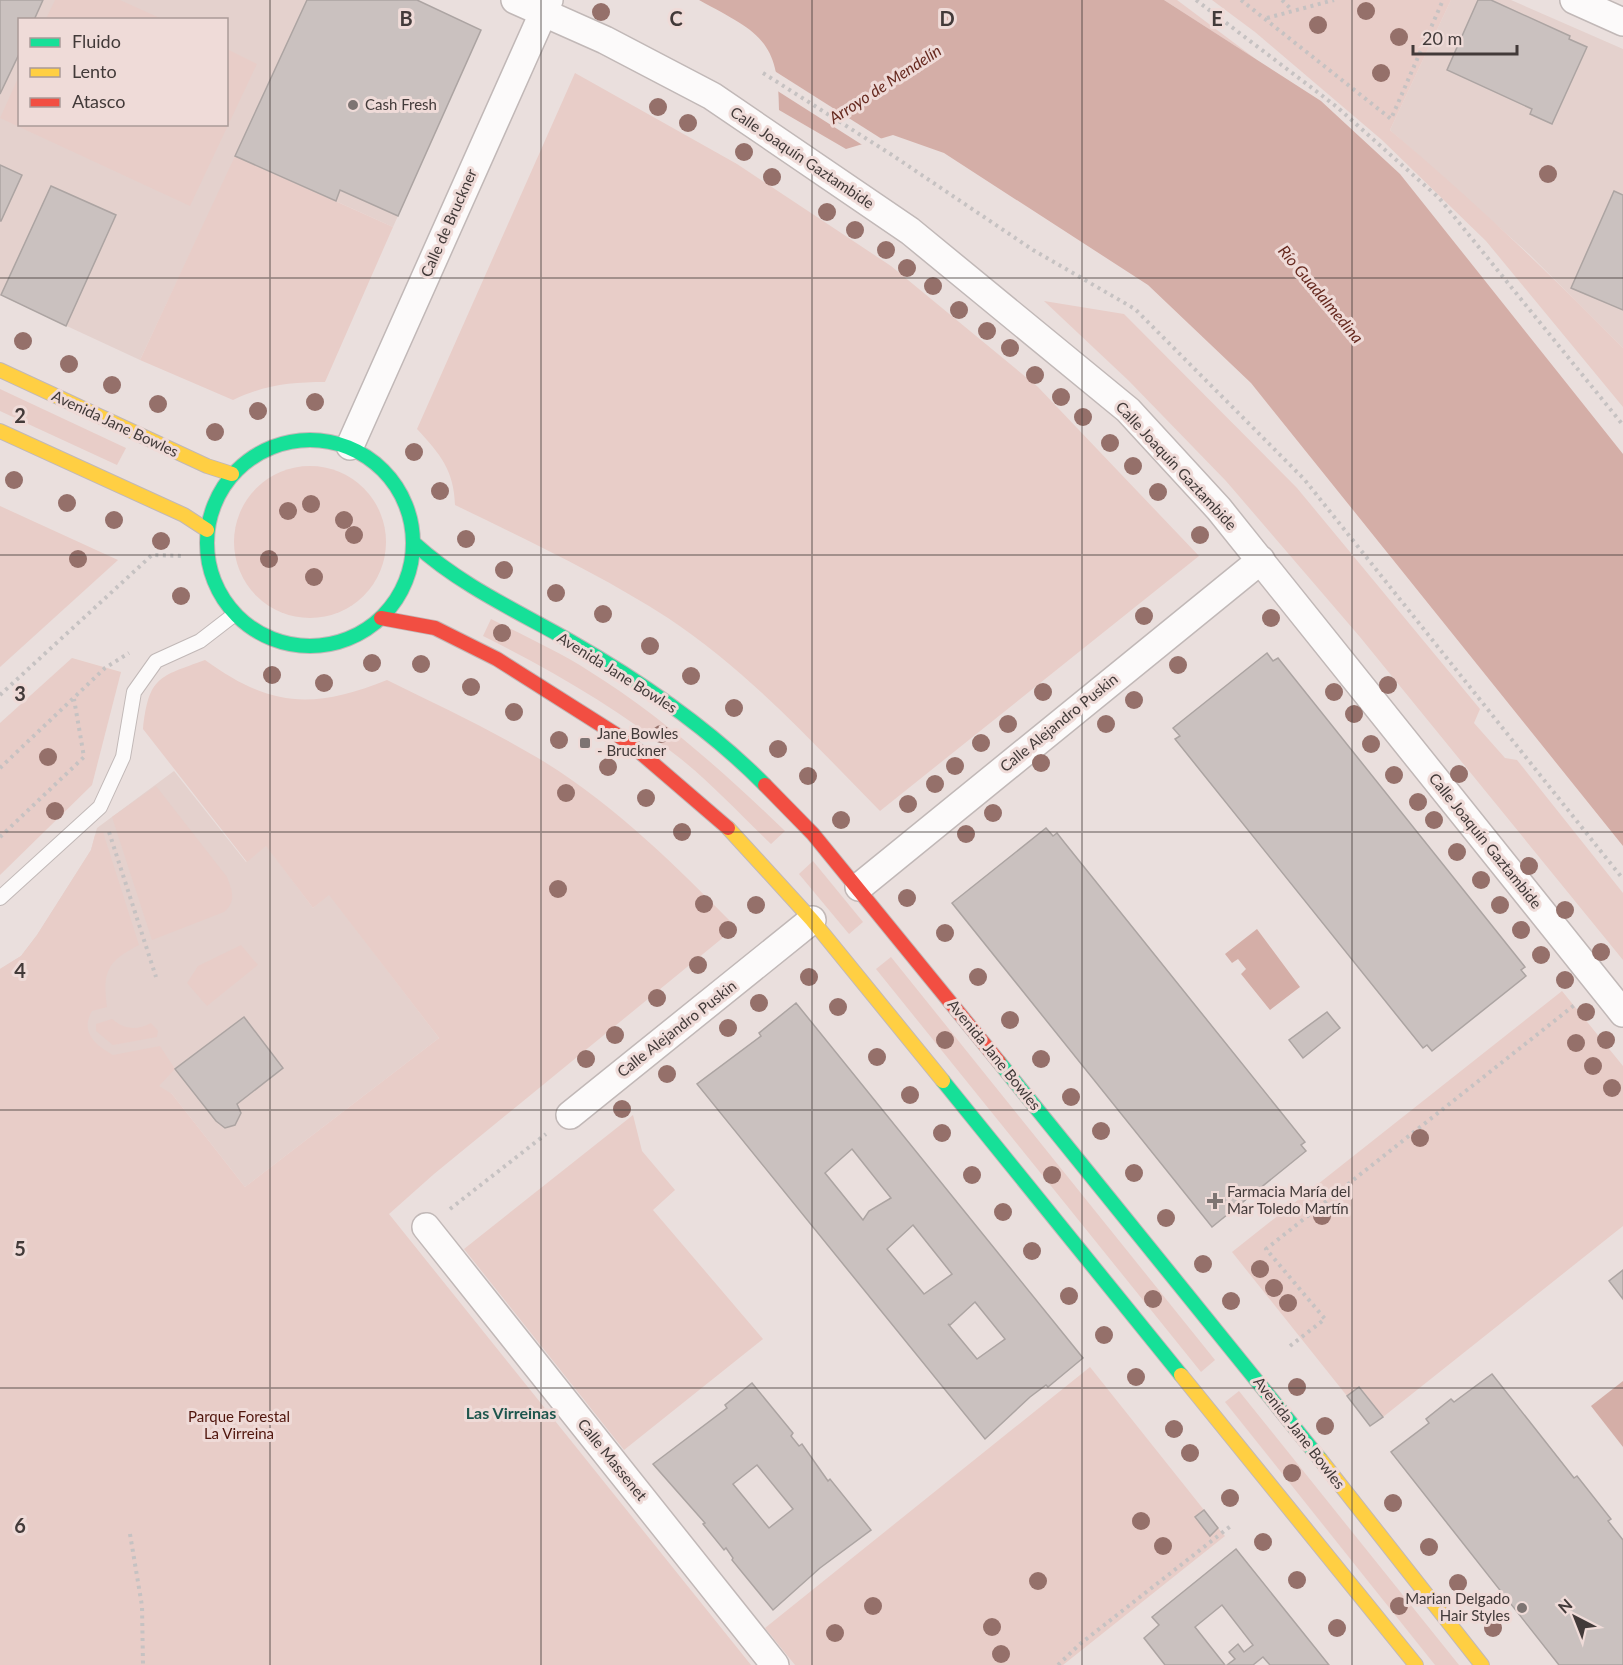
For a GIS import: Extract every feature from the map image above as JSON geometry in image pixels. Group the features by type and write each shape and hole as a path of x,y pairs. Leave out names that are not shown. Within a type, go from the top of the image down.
{"main road":[{"name":"Avenida Jane Bowles","path":"0,370 207,466 232,474"},
{"path":"0,431 183,515 207,530"},
{"path":"320,441 350,446 379,465 398,488 411,519 415,544 408,577 398,597 381,618 335,644 284,644 253,631 218,594 206,555 207,530 215,499 232,474 260,455 293,443 320,441"},
{"name":"Avenida Jane Bowles","path":"415,544 440,567 575,644 662,698 745,765 813,834 859,887 1242,1359 1482,1665"},
{"path":"381,618 435,628 497,659 628,742 728,828 812,920 1416,1665"}],"street":[{"name":"Calle Joaquín Gaztambide","path":"515,0 546,6 604,40 712,96 910,231 1128,410 1219,509 1261,560 1623,1013"},
{"path":"1574,0 1623,22"},
{"name":"Calle de Bruckner","path":"350,446 546,6"},
{"name":"Calle Alejandro Puskin","path":"859,887 1261,560"},
{"name":"Calle Alejandro Puskin","path":"570,1115 812,920"},
{"name":"Calle Massenet","path":"426,1227 775,1665"}],"lane":[{"path":"0,898 100,807 123,757 134,692 156,661 200,641 235,614"}],"path":[{"path":"1196,0 1337,107 1439,198 1623,425"},
{"path":"1241,0 1391,119 1443,0"},
{"path":"1282,0 1292,11"},
{"path":"1266,18 1334,0"},
{"path":"763,73 892,154 1033,250 1135,309 1304,479 1623,879"},
{"path":"0,695 152,555 206,555"},
{"path":"0,768 105,668 135,650"},
{"path":"0,837 84,757 73,698"},
{"path":"106,822 156,977"},
{"path":"1290,1346 1325,1319 1266,1249 1578,1003"},
{"path":"459,1202 533,1143"},
{"path":"1058,1665 1080,1644 1232,1525"},
{"path":"130,1534 142,1606 143,1665"}],"shaded area":[{"path":"0,0 417,0 481,30 393,227 236,156 140,360 0,295"},
{"path":"1451,0 1511,0 1623,49 1623,348 1529,254 1390,130"},
{"path":"174,771 246,862 266,845 313,908 329,894 439,1038 245,1187 172,1094 98,1065 0,969 21,956 37,935 91,850 97,828"}],"green space":[{"path":"55,0 120,0 160,18 46,18"},
{"path":"1164,0 1177,0 1257,60"},
{"path":"1212,0 1451,0 1390,130 1509,236 1623,348 1623,407 1486,241 1382,140 1255,32"},
{"path":"228,50 257,64 228,125"},
{"path":"575,73 737,164 891,266 1038,387 1199,556 880,811 753,684 668,618 563,558 455,505 449,472 432,446 417,429"},
{"path":"18,78 18,126 228,126 190,206 0,118"},
{"path":"235,156 393,227 325,382 278,385 233,400 140,360"},
{"path":"1044,301 1124,314 1297,488 1480,709 1474,723 1505,758 1517,760 1623,893 1623,960 1360,637 1226,481 1129,381"},
{"path":"0,389 126,448 117,465 0,411"},
{"path":"310,466 339,472 352,479 363,489 373,500 380,513 386,542 380,571 373,584 363,595 352,605 339,612 310,618 281,612 268,605 257,595 247,584 240,571 234,542 240,513 247,500 257,489 268,479 281,472"},
{"path":"0,506 118,560 0,667"},
{"path":"491,619 553,650 616,688 715,766 785,831 771,844 704,779 658,741 585,692 483,636"},
{"path":"72,658 121,672 92,785 0,875 0,723"},
{"name":"Parque Forestal La Virreina","path":"205,660 228,676 250,687 271,695 292,699 336,696 387,680 501,737 566,776 618,815 666,858 736,927 434,1174 389,1214 751,1665 0,1665 0,969 21,956 37,935 91,850 95,835 103,832 139,945 120,956 110,968 106,984 107,1007 92,1011 88,1025 91,1037 100,1047 113,1055 160,1046 175,1069 159,1086 172,1094 245,1187 439,1038 329,895 313,908 266,846 247,862 143,729 149,698 159,681 177,670"},
{"path":"156,786 227,877 232,900 224,912 152,940 112,817"},
{"path":"813,861 863,922 849,934 799,874"},
{"path":"241,945 258,965 207,1006 187,983 198,966"},
{"path":"891,957 1215,1360 1201,1372 876,969"},
{"path":"1562,991 1623,1066 1623,1226 1383,1417 1360,1387 1347,1396 1232,1252"},
{"path":"112,1019 130,1028 151,1023 158,1031 157,1037 113,1045 96,1031 96,1024"},
{"path":"633,1115 642,1151 675,1190 653,1210 763,1339 624,1450 464,1249"},
{"path":"1090,1367 1204,1510 1210,1535 1218,1528 1225,1536 1063,1665 795,1665 765,1628"},
{"path":"1239,1391 1459,1665 1435,1665 1225,1402"}],"water":[{"path":"699,0 1164,0 1321,101 1400,174 1623,454 1623,846 1251,383 1148,285 944,153 893,135 846,149 779,110 775,67 761,40 750,30"},
{"path":"1257,929 1300,987 1270,1010 1241,974 1246,969 1238,959 1232,963 1225,954"},
{"path":"1623,1381 1623,1447 1591,1406"}],"pier":[{"path":"773,70 885,141 864,146 776,90"}],"building":[{"path":"0,0 43,0 35,18 18,18 18,56 0,94"},
{"name":"Cash Fresh","path":"307,0 417,0 481,30 398,216 340,190 336,201 235,156"},
{"path":"1478,0 1491,0 1570,36 1569,39 1587,47 1552,124 1530,114 1532,109 1447,70"},
{"path":"0,165 22,175 1,221 0,221"},
{"path":"51,186 116,215 66,326 1,295"},
{"path":"1614,191 1623,195 1623,310 1571,288"},
{"path":"1267,653 1273,661 1278,658 1525,967 1521,970 1526,976 1432,1051 1427,1045 1423,1048 1175,739 1180,736 1173,728"},
{"path":"1046,828 1053,836 1057,833 1305,1142 1301,1145 1306,1151 1212,1227 952,903"},
{"path":"796,1003 1083,1358 1048,1387 1046,1385 1030,1397 985,1439 697,1084 761,1036 759,1033","holes":["852,1149 891,1198 869,1211 863,1220 825,1173","913,1225 952,1274 924,1294 887,1249","975,1302 1005,1339 977,1359 948,1324 950,1325"]},
{"path":"1327,1012 1340,1028 1303,1058 1289,1040"},
{"path":"244,1017 283,1068 237,1104 241,1113 235,1125 225,1128 216,1121 175,1069"},
{"path":"1623,1270 1623,1299 1609,1281"},
{"path":"1492,1374 1574,1478 1577,1476 1611,1519 1608,1521 1623,1540 1623,1665 1559,1665 1391,1452 1429,1423 1426,1419 1451,1399 1454,1402"},
{"path":"752,1383 793,1433 791,1436 799,1446 802,1444 828,1481 830,1479 871,1530 820,1568 773,1610 732,1560 726,1548 724,1550 703,1524 705,1523 653,1464 727,1408 725,1405","holes":["757,1465 793,1509 769,1528 733,1484"]},
{"path":"1359,1387 1383,1417 1370,1426 1347,1396"},
{"path":"1204,1510 1218,1528 1210,1536 1195,1517"},
{"path":"1236,1549 1329,1665 1270,1665 1263,1657 1253,1665 1227,1665 1235,1659 1229,1652 1238,1644 1244,1652 1253,1645 1222,1605 1195,1627 1225,1665 1165,1665 1144,1638 1159,1625 1152,1617"}],"traffic: fast":[{"path":"310,440 330,442 349,448 383,470 405,504 411,523 413,543 411,563 405,582 383,616 349,638 330,644 310,646 290,644 271,638 237,616 215,582 209,563 207,543 209,523 215,504 237,470 271,448 290,442 310,440"},
{"path":"415,544 432,559 470,585 596,656 672,706 697,724 765,785"},
{"path":"999,1062 1320,1459"},
{"path":"943,1081 1181,1375"}],"traffic: slow":[{"path":"0,370 207,466 232,474"},
{"path":"0,431 184,515 207,530"},
{"path":"728,828 812,920 943,1081"},
{"path":"1181,1375 1416,1665"},
{"path":"1320,1459 1482,1665"}],"traffic: jam":[{"path":"381,618 435,628 497,659 628,742 728,828"},
{"path":"765,785 813,834 999,1062"}],"place":[{"name":"Cash Fresh","path":"353,105"},
{"name":"Jane Bowles - Bruckner","path":"585,743"},
{"name":"Farmacia María del Mar Toledo Martín","path":"1215,1201"},
{"name":"Marian Delgado Hair Styles","path":"1522,1608"}],"district":[{"name":"Las Virreinas","path":"511,1413"}],"water label":[{"name":"Arroyo de Mendelín","path":"885,84"},
{"name":"Río Guadalmedina","path":"1321,294"}]}
